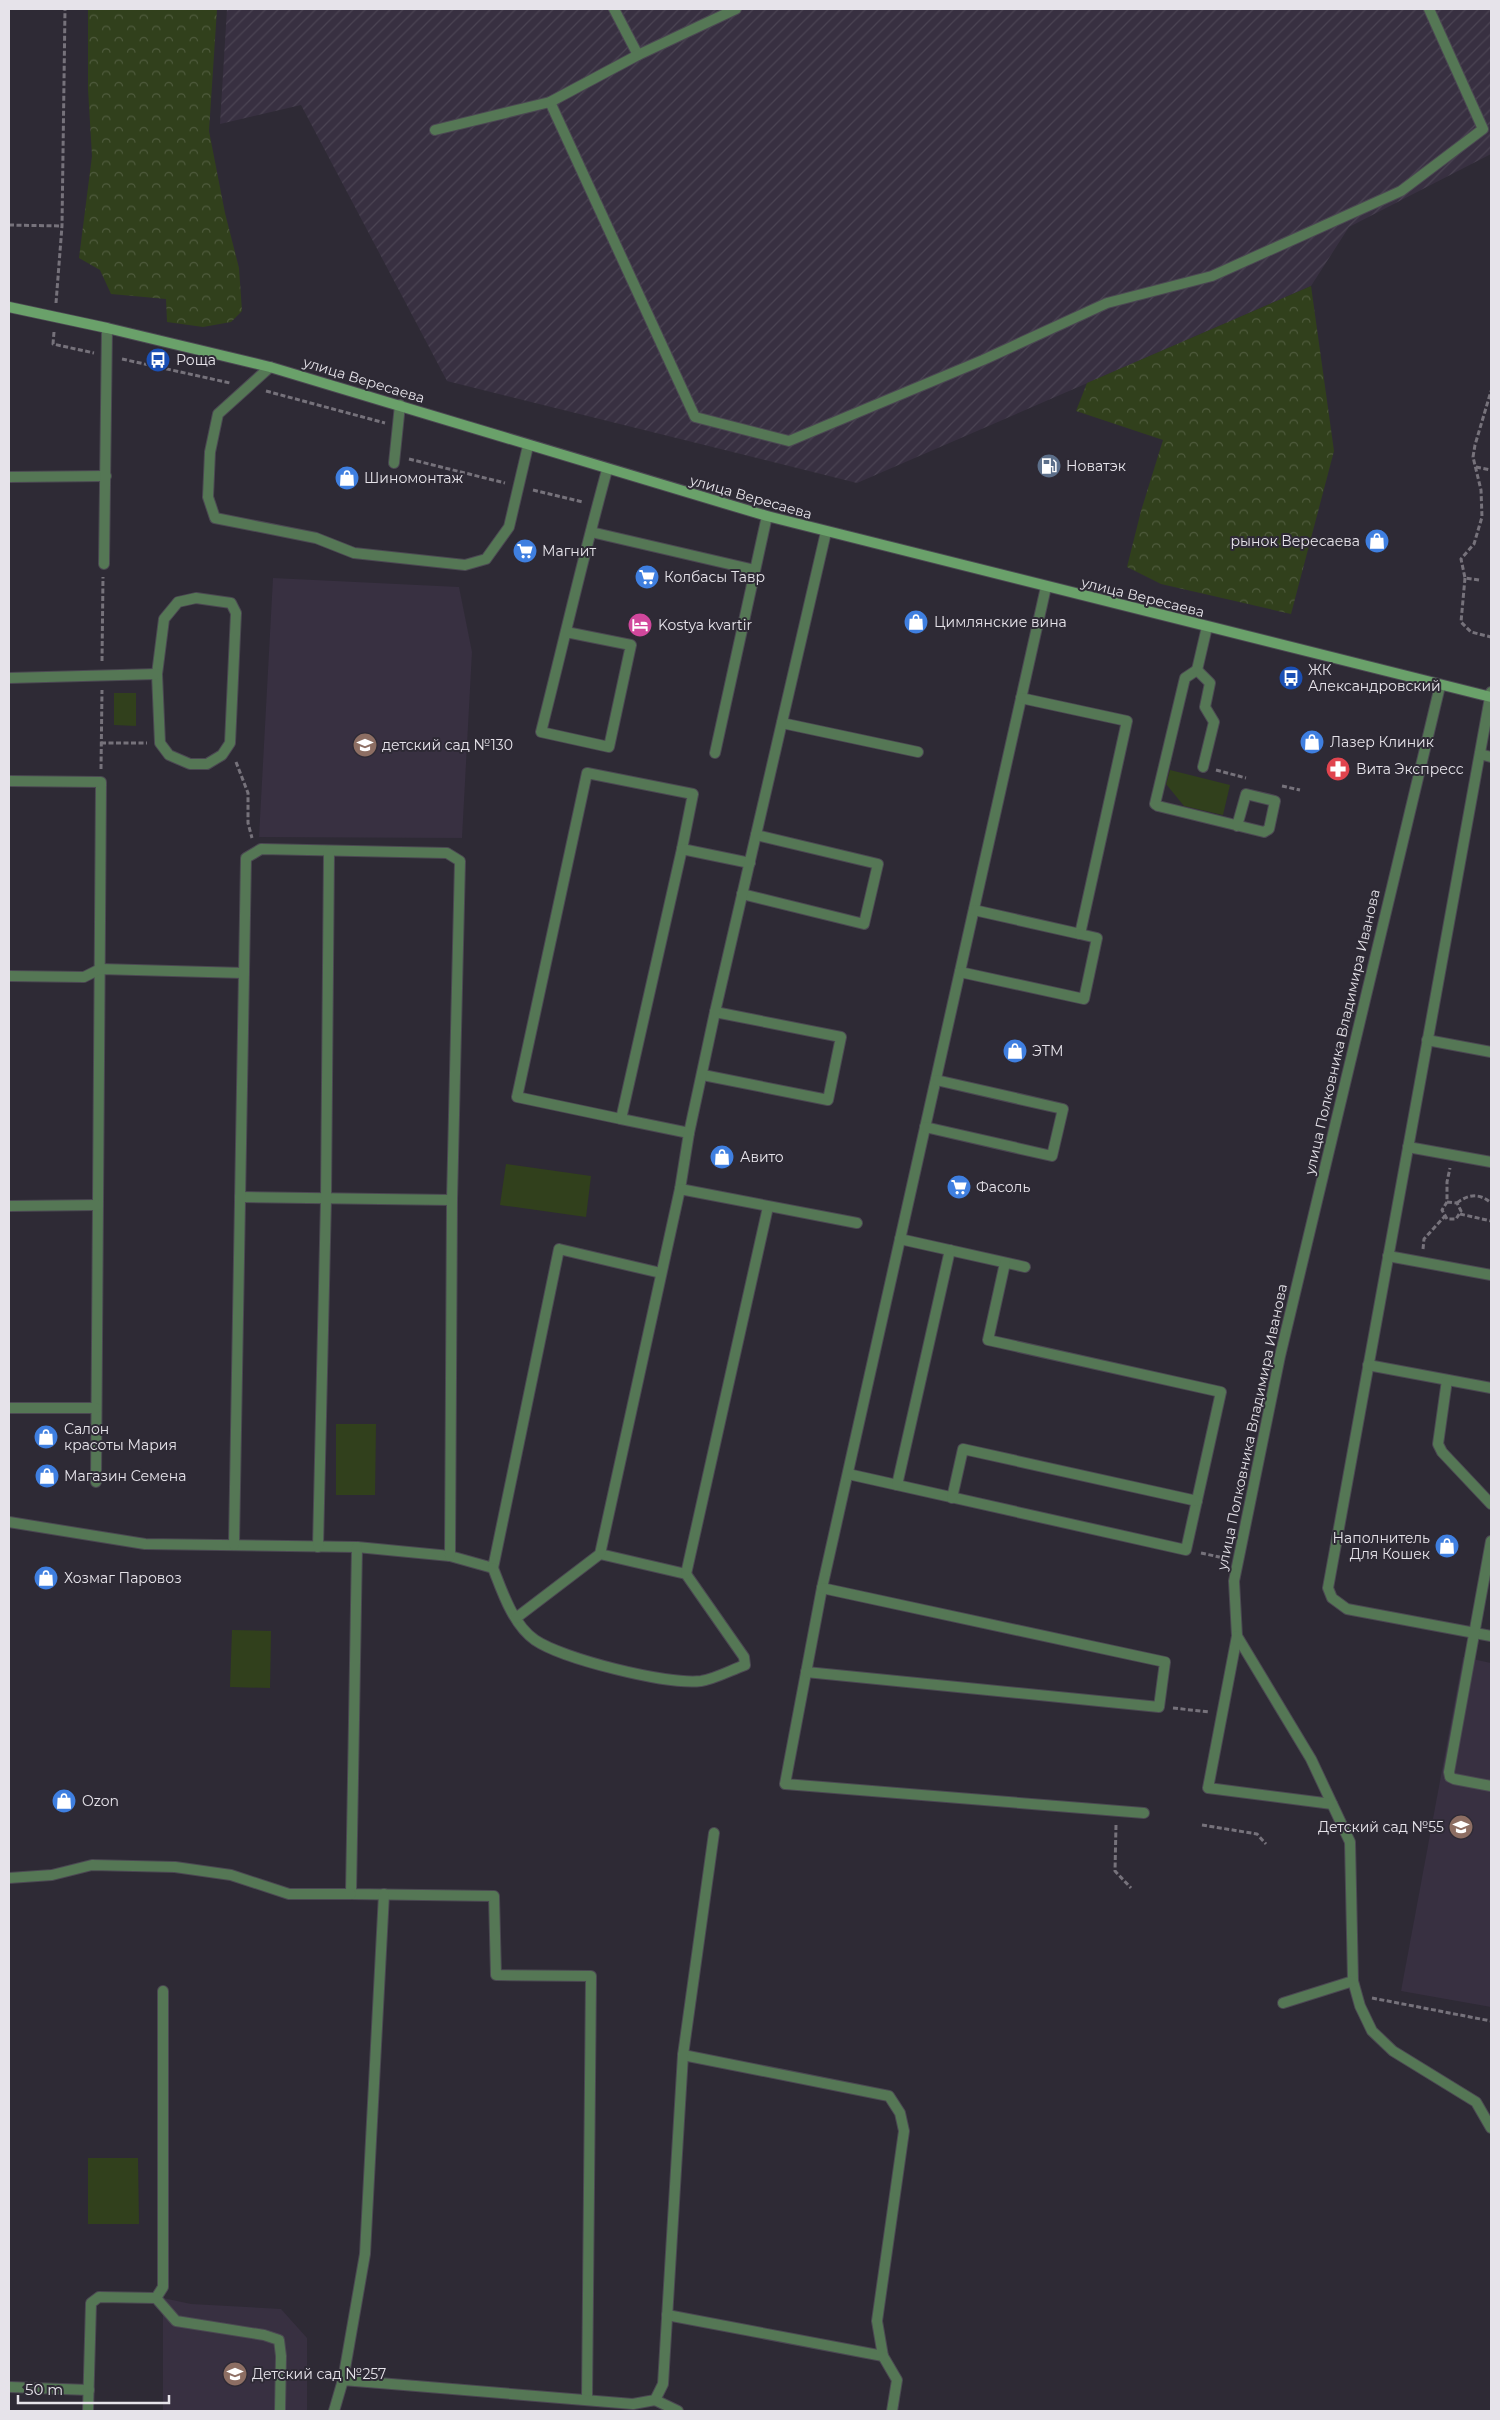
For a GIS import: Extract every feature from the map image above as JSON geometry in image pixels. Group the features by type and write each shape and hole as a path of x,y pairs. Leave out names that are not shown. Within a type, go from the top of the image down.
{"main road":[{"name":"улица Вересаева","path":"9,307 270,367 400,405 607,470 826,532 1440,686 1491,695"}],"lane":[{"path":"614,9 638,55"},
{"path":"435,130 550,102 638,55 736,9"},
{"path":"550,102 696,417 790,441 983,360 1107,303 1212,276 1401,191 1483,129 1429,9"},
{"path":"104,564 107,328"},
{"path":"270,367 218,414 210,452 208,497 214,518 316,538 354,553 465,565 486,559 509,528 528,446"},
{"path":"394,459 400,405"},
{"path":"566,632 631,646 608,747 541,732 597,506 607,470"},
{"path":"9,477 106,476"},
{"path":"715,754 767,516"},
{"path":"591,532 755,570"},
{"path":"516,1618 600,1554 680,1189 689,1133 703,1075 715,1012 826,532"},
{"path":"1046,588 822,1588 785,1784 1144,1813"},
{"path":"196,598 231,603 236,613 230,743 222,755 207,764 190,764 169,755 160,743 157,674 164,620 178,602 196,598"},
{"path":"1208,627 1197,670 1185,678 1155,804 1237,826 1268,832 1275,801 1246,794 1237,826"},
{"path":"1197,670 1210,683 1206,707 1214,722 1203,767"},
{"path":"9,678 157,674"},
{"name":"улица Полковника Владимира Иванова","path":"1440,686 1280,1356 1234,1581 1237,1636 1311,1759 1350,1842 1353,1981 1360,2006 1372,2032 1393,2051 1476,2102 1491,2128"},
{"path":"1491,695 1328,1588 1332,1598 1347,1609 1491,1636"},
{"path":"1022,698 1127,721 1080,934"},
{"path":"782,722 918,752"},
{"path":"1480,754 1491,757"},
{"path":"620,1119 693,794 587,773 517,1097 620,1119 689,1133"},
{"path":"9,781 101,782 96,1482"},
{"path":"742,894 864,924 878,864 756,835"},
{"path":"234,1546 246,858 261,849 447,853 460,861 452,1200 450,1556"},
{"path":"682,849 750,863"},
{"path":"318,1547 326,1199 329,851"},
{"path":"960,972 1084,999 1097,938 974,910"},
{"path":"9,976 84,977 100,969 244,973"},
{"path":"703,1075 828,1100 841,1037 715,1012"},
{"path":"1427,1040 1491,1052"},
{"path":"925,1127 1052,1156 1057,1137 1063,1109 936,1080"},
{"path":"1408,1147 1491,1162"},
{"path":"680,1189 857,1224"},
{"path":"240,1197 452,1200"},
{"path":"9,1206 98,1205"},
{"path":"686,1574 768,1207"},
{"path":"900,1239 1025,1267"},
{"path":"600,1554 686,1574 744,1657 745,1665 702,1681 674,1681 580,1660 534,1640 508,1606 493,1568 560,1249 661,1273"},
{"path":"897,1485 950,1250"},
{"path":"1388,1256 1491,1275"},
{"path":"848,1474 1186,1550 1221,1392 988,1340 1005,1263"},
{"path":"1368,1365 1491,1388"},
{"path":"1447,1380 1437,1435 1438,1444 1442,1452 1491,1504"},
{"path":"9,1408 96,1408"},
{"path":"952,1498 963,1449 1196,1501"},
{"path":"9,1522 145,1544 357,1547 450,1556 493,1568"},
{"path":"1491,1542 1449,1772 1450,1777 1454,1779 1491,1786"},
{"path":"351,1894 357,1547"},
{"path":"806,1672 1159,1707 1166,1662 822,1588"},
{"path":"1237,1636 1208,1788 1332,1804"},
{"path":"654,2400 663,2384 683,2055 714,1833"},
{"path":"9,1878 52,1875 92,1865 175,1867 231,1875 288,1894 494,1896 496,1975 591,1976 587,2400"},
{"path":"334,2411 343,2380 365,2254 384,1894"},
{"path":"1283,2003 1353,1981"},
{"path":"156,2298 163,2287 163,1991"},
{"path":"683,2055 889,2096 900,2113 904,2131 877,2321 883,2356 897,2380 892,2411"},
{"path":"88,2411 91,2302 99,2297 156,2298 176,2320 264,2335 278,2340 281,2356 280,2411"},
{"path":"667,2315 883,2356"},
{"path":"343,2380 633,2404 654,2400 678,2411"},
{"path":"9,2387 89,2390"}],"path":[{"path":"56,318 62,226 65,9"},
{"path":"9,225 62,226"},
{"path":"53,344 248,387 398,426"},
{"path":"1491,390 1473,457 1481,490 1482,517 1474,544 1461,559 1465,578 1461,622 1471,632 1491,637"},
{"path":"394,459 518,486 597,506"},
{"path":"1476,467 1491,470"},
{"path":"1465,578 1479,580"},
{"path":"101,743 160,743"},
{"path":"228,746 248,793 248,823 256,852"},
{"path":"1452,1155 1447,1182 1448,1202 1442,1210 1445,1216 1452,1220 1456,1219 1460,1214 1460,1207 1457,1203"},
{"path":"1448,1202 1457,1203 1469,1196 1476,1195 1491,1203"},
{"path":"1460,1214 1491,1221"},
{"path":"1420,1262 1424,1240 1445,1216"},
{"path":"1186,1550 1238,1561"},
{"path":"1159,1707 1222,1713"},
{"path":"1117,1810 1115,1871 1131,1888"},
{"path":"1202,1825 1257,1834 1266,1844"},
{"path":"1357,1995 1491,2021"}],"shaded area":[{"path":"227,9 1491,9 1491,154 1349,227 1311,286 857,483 447,381 301,105 220,124"},
{"name":"детский сад №130","path":"273,578 459,587 472,652 462,838 259,837"},
{"name":"Детский сад №55","path":"1463,1657 1491,1663 1491,2007 1401,1991"},
{"name":"Детский сад №257","path":"163,2298 191,2304 281,2309 307,2338 307,2411 163,2411"}],"green space":[{"path":"88,9 217,9 209,131 225,213 239,268 242,311 231,322 203,327 167,322 166,299 111,294 100,270 79,258 92,156 88,89"},
{"path":"1311,286 1334,451 1291,614 1161,584 1127,567 1141,511 1163,440 1076,411 1087,383"},
{"path":"114,693 136,693 136,726 114,725"},
{"path":"1170,770 1230,785 1223,815 1184,806 1166,784"},
{"path":"506,1164 591,1176 586,1217 500,1205"},
{"path":"336,1424 376,1424 375,1495 336,1495"},
{"path":"232,1630 271,1631 270,1688 230,1687"},
{"path":"88,2158 138,2158 139,2224 88,2224"}],"place":[{"name":"Роща","path":"158,360"},
{"name":"Новатэк","path":"1049,466"},
{"name":"Шиномонтаж","path":"347,478"},
{"name":"рынок Вересаева","path":"1377,541"},
{"name":"Магнит","path":"525,551"},
{"name":"Колбасы Тавр","path":"647,577"},
{"name":"Цимлянские вина","path":"916,622"},
{"name":"Kostya kvartir","path":"640,625"},
{"name":"ЖК Александровский","path":"1291,678"},
{"name":"Лазер Клиник","path":"1312,742"},
{"name":"детский сад №130","path":"365,745"},
{"name":"Вита Экспресс","path":"1338,769"},
{"name":"ЭТМ","path":"1015,1051"},
{"name":"Авито","path":"722,1157"},
{"name":"Фасоль","path":"959,1187"},
{"name":"Салон красоты Мария","path":"46,1437"},
{"name":"Магазин Семена","path":"47,1476"},
{"name":"Наполнитель Для Кошек","path":"1447,1546"},
{"name":"Хозмаг Паровоз","path":"46,1578"},
{"name":"Ozon","path":"64,1801"},
{"name":"Детский сад №55","path":"1461,1827"},
{"name":"Детский сад №257","path":"235,2374"}]}
